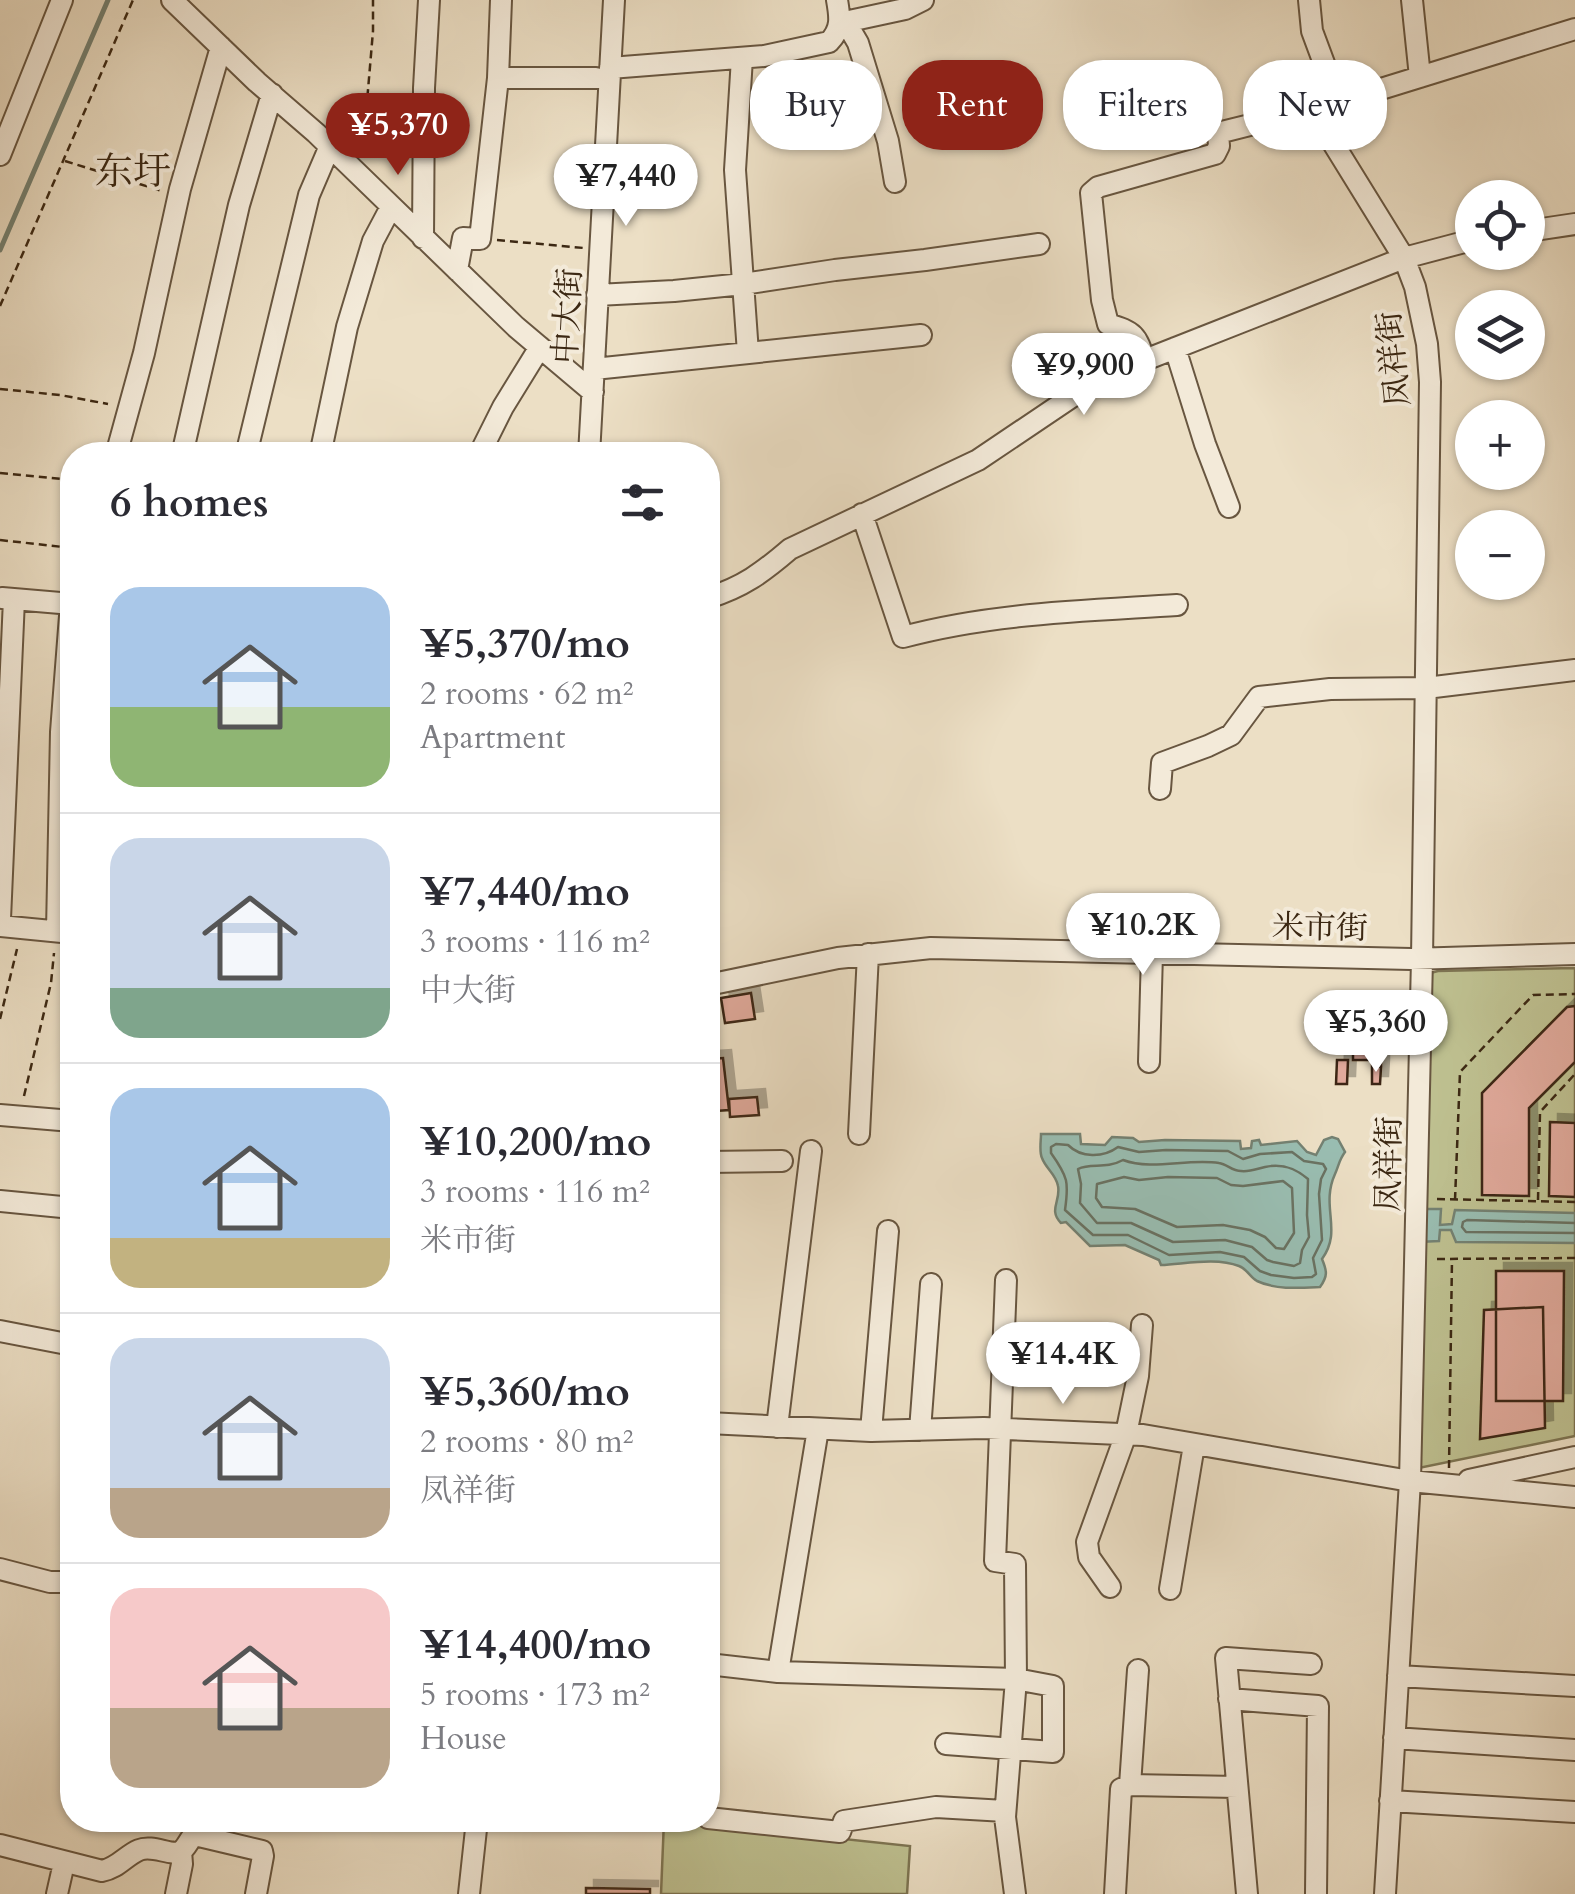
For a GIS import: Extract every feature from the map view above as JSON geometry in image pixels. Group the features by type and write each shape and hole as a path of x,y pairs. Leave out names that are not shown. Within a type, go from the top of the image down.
{"street":[{"path":"0,155 62,0"},
{"path":"172,0 457,270 593,392"},
{"path":"423,238 429,0"},
{"path":"457,270 463,238 480,239 498,78 501,0"},
{"name":"中大街","path":"590,442 603,73 614,0"},
{"path":"498,78 603,73 764,56 829,42 840,23 838,0"},
{"path":"840,23 905,9 923,0"},
{"name":"凤祥街","path":"1309,0 1312,31 1324,60"},
{"path":"1412,0 1420,77"},
{"path":"840,23 858,43 888,141 895,182"},
{"path":"1387,87 1575,29"},
{"path":"120,442 144,353 178,196 222,47"},
{"path":"742,58 735,170 748,353"},
{"path":"185,442 239,205 272,94"},
{"path":"1144,360 1139,342 1131,332 1108,324 1091,194 1098,188 1215,154 1218,133 1243,127"},
{"path":"249,442 309,195 330,146"},
{"name":"凤祥街","path":"1335,150 1404,258 1415,287 1427,344 1430,382 1410,1481 1385,1894"},
{"path":"323,442 347,326 373,241 391,207"},
{"path":"1545,228 1575,224"},
{"path":"598,295 674,292 1039,244"},
{"path":"720,594 764,571 790,549 978,460 1085,388 1144,360 1404,258 1455,244"},
{"path":"594,369 921,335"},
{"path":"484,442 540,347"},
{"path":"1175,348 1229,506"},
{"path":"862,514 902,638 946,625 1008,616 1177,606"},
{"path":"0,918 7,599 60,603"},
{"path":"1160,789 1162,763 1231,735 1259,697 1330,689 1426,688 1575,670"},
{"path":"11,927 60,932"},
{"name":"米市街","path":"720,983 868,954 931,948 1422,959 1575,954"},
{"path":"1150,1062 1152,953"},
{"path":"859,1134 868,954"},
{"path":"10,1116 60,1120"},
{"path":"776,1426 811,1152"},
{"path":"720,1162 782,1161"},
{"path":"0,1201 60,1207"},
{"path":"871,1431 888,1230"},
{"path":"1006,1280 995,1561 1016,1564 1016,1679 1005,1810 1014,1894"},
{"path":"920,1430 931,1284"},
{"path":"1110,1587 1089,1557 1087,1542 1126,1434 1138,1376 1142,1325"},
{"path":"0,1332 60,1343"},
{"path":"720,1424 871,1431 998,1429 1126,1434 1410,1481 1575,1496"},
{"path":"778,1672 818,1428"},
{"path":"1170,1589 1194,1445"},
{"path":"1410,1481 1449,1484 1575,1457"},
{"path":"0,1569 60,1582"},
{"path":"1247,1894 1226,1658 1311,1664"},
{"path":"720,1665 778,1672 1016,1679 1054,1686 1053,1752 946,1744"},
{"path":"1130,1786 1138,1670"},
{"path":"1398,1676 1575,1686"},
{"path":"1230,1698 1318,1706 1316,1894"},
{"path":"1394,1738 1575,1750"},
{"path":"1114,1894 1121,1789 1238,1787"},
{"path":"1390,1801 1575,1812"},
{"path":"720,1819 840,1832 844,1821 936,1807 1005,1810"},
{"path":"469,1894 477,1832"},
{"path":"0,1844 102,1872 112,1870 142,1848 181,1851 192,1837 199,1836 262,1850 256,1894"},
{"path":"176,1894 181,1851"},
{"path":"57,1894 64,1863"},
{"path":"98,1894 102,1872"}],"path":[{"path":"0,306 134,0"},
{"path":"360,176 373,0"},
{"path":"63,161 178,196"},
{"path":"480,239 584,248"},
{"path":"0,389 60,395 129,409"},
{"path":"0,472 60,479"},
{"path":"0,540 60,547"},
{"path":"0,1019 11,927"},
{"path":"10,1116 60,950"},
{"path":"1455,1200 1460,1072 1534,996 1575,994"},
{"path":"1538,1202 1540,1112 1575,1074"},
{"path":"1417,1198 1575,1202"},
{"path":"1416,1260 1575,1258"},
{"path":"1449,1484 1452,1259"}],"green space":[{"path":"1575,968 1575,1436 1409,1470 1419,976 1438,971"},
{"path":"720,1826 910,1846 907,1894 661,1894 664,1832 720,1832"}],"water":[{"path":"1041,1134 1080,1134 1081,1144 1105,1145 1112,1137 1139,1142 1240,1141 1241,1149 1251,1148 1252,1141 1259,1140 1261,1145 1297,1141 1316,1155 1324,1140 1338,1139 1345,1152 1331,1186 1331,1238 1322,1259 1326,1273 1323,1283 1320,1287 1272,1286 1230,1263 1161,1265 1159,1260 1125,1245 1090,1246 1057,1218 1058,1186 1041,1156"},
{"path":"1419,1209 1441,1209 1440,1225 1452,1224 1455,1210 1575,1213 1575,1243 1456,1242 1451,1230 1440,1230 1439,1241 1418,1242"}],"building":[{"path":"751,993 755,1019 725,1023 721,998"},
{"path":"1575,1006 1575,1062 1529,1108 1529,1196 1482,1195 1482,1093 1567,1007"},
{"path":"1353,1048 1370,1049 1370,1060 1353,1060"},
{"path":"1372,1049 1381,1049 1381,1066 1372,1066"},
{"path":"723,1058 729,1110 720,1111"},
{"path":"1337,1060 1348,1060 1347,1084 1336,1084"},
{"path":"1372,1066 1381,1067 1380,1084 1372,1084"},
{"path":"757,1097 759,1115 730,1117 729,1099"},
{"path":"1550,1122 1575,1123 1575,1197 1549,1196"},
{"path":"1496,1271 1564,1271 1563,1401 1496,1401"},
{"path":"1543,1307 1545,1428 1480,1439 1484,1310"},
{"path":"586,1888 650,1889 650,1894 586,1894"}],"waterway":[{"path":"0,250 108,0"}],"district":[{"name":"东圩","path":"133,171"}]}
